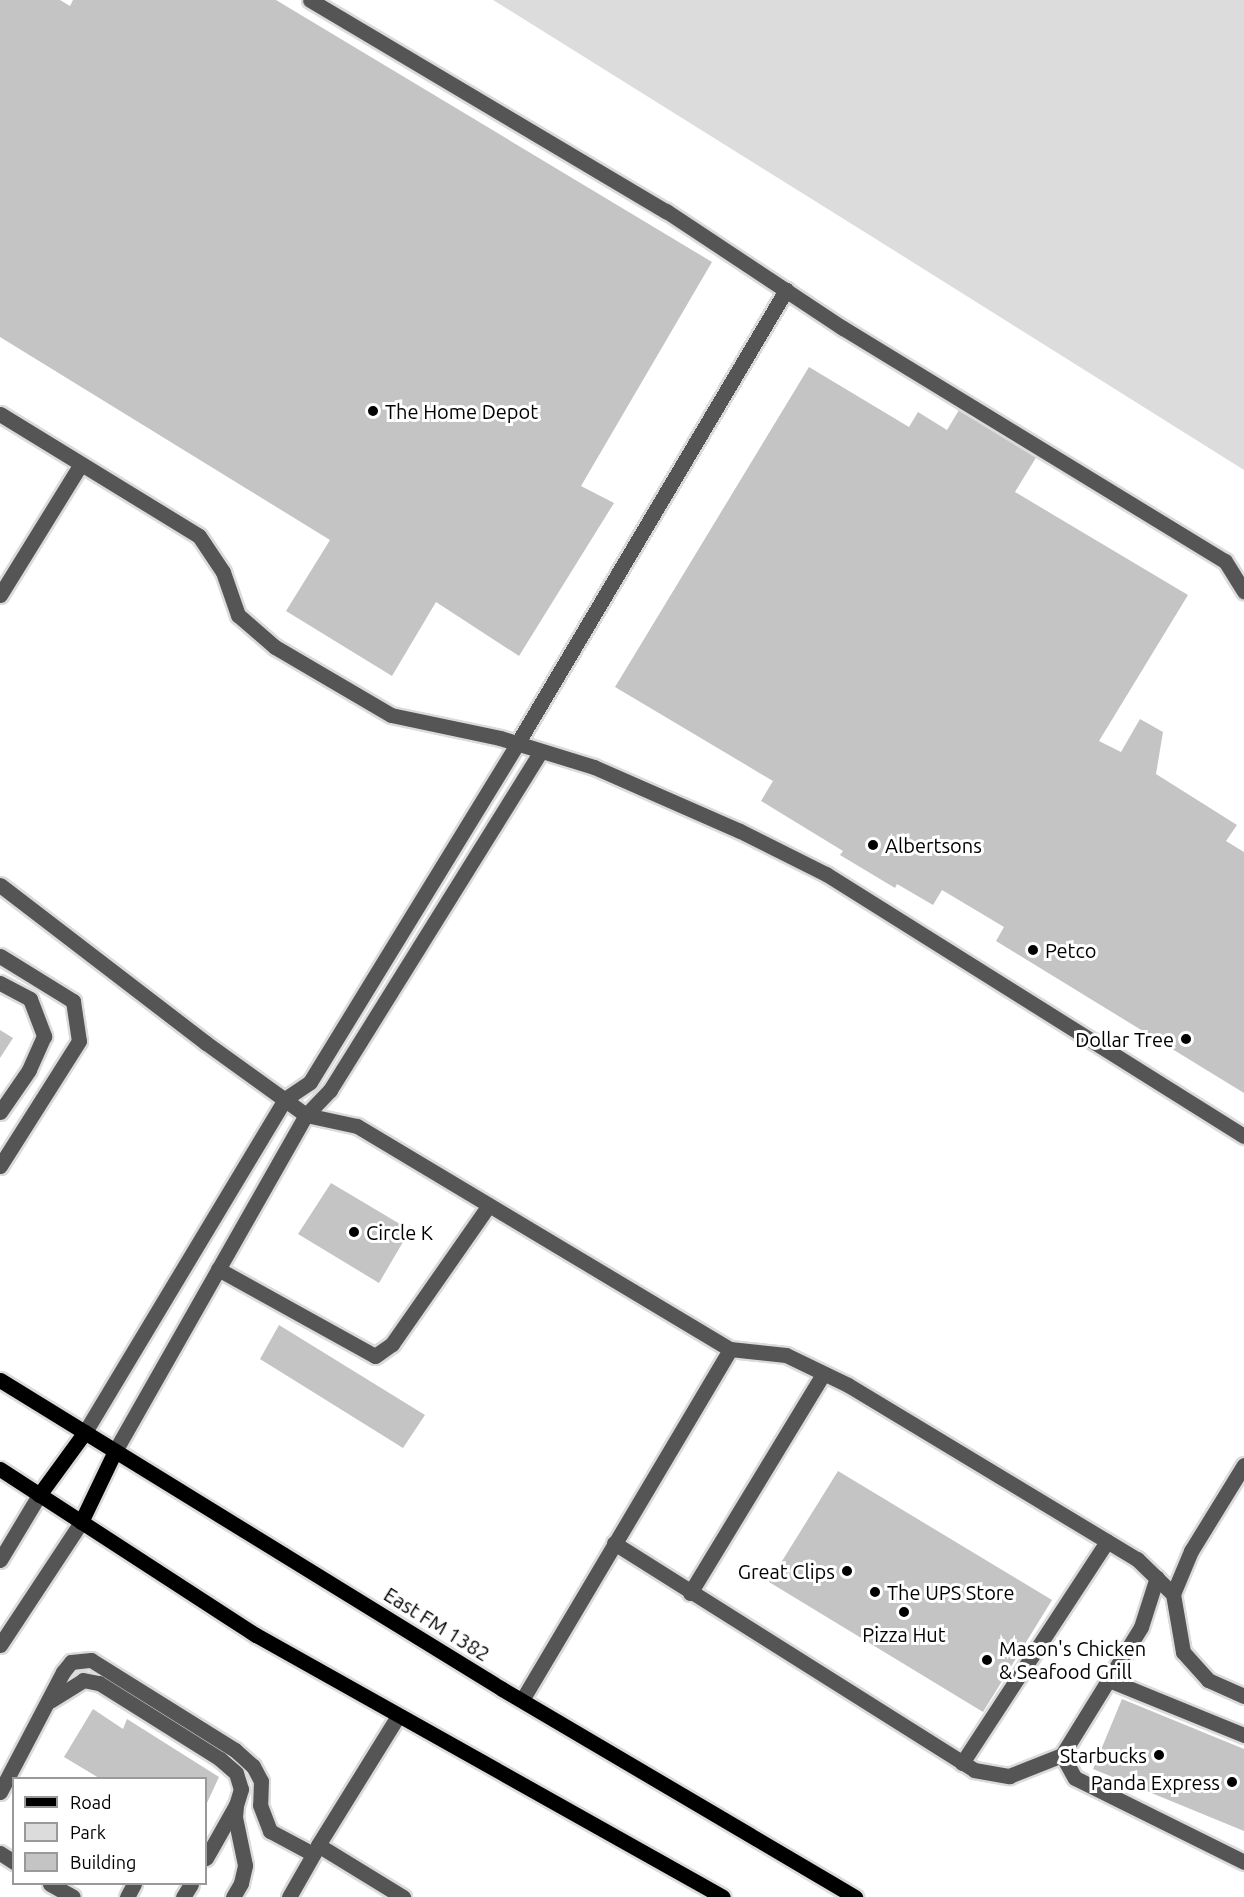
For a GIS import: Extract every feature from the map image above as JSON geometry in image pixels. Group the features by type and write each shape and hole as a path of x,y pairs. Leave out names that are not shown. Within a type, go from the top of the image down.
{"main road":[{"name":"East FM 1382","path":"0,1380 522,1700 855,1897"},
{"path":"39,1495 85,1432"},
{"path":"81,1522 115,1451"},
{"path":"0,1469 256,1635 723,1897"}],"lane":[{"path":"310,0 666,211 843,328 1225,561 1244,591"},
{"path":"85,1432 285,1099 310,1082 517,744 786,290"},
{"path":"0,414 199,536 223,572 238,615 275,647 391,715 517,744 594,767 740,831 826,874 1244,1136"},
{"path":"0,595 81,464"},
{"path":"115,1451 306,1114 330,1090 541,751"},
{"path":"0,885 206,1043 306,1114 357,1126 730,1349 786,1355 848,1385 1137,1559 1173,1594"},
{"path":"0,956 73,1001 79,1041 0,1166"},
{"path":"0,983 30,999 44,1036 29,1070 0,1112"},
{"path":"218,1269 375,1356 392,1344 489,1205"},
{"path":"522,1700 730,1349"},
{"path":"690,1593 823,1374"},
{"path":"1244,1465 1191,1551 1173,1594 1183,1652 1208,1680 1244,1696"},
{"path":"0,1560 39,1495"},
{"path":"0,1645 81,1522"},
{"path":"962,1763 1107,1540"},
{"path":"614,1543 962,1763 974,1770 1008,1776 1062,1755 1142,1627 1157,1577"},
{"path":"0,1793 63,1672 71,1662 91,1660 235,1750 253,1766 261,1782 260,1805 270,1831 316,1850 403,1897"},
{"path":"47,1702 83,1680 99,1683 220,1759 236,1773 241,1789 236,1805 207,1856"},
{"path":"1109,1680 1244,1735"},
{"path":"289,1897 398,1716"},
{"path":"1062,1755 1075,1778 1244,1862"},
{"path":"233,1897 242,1884 245,1865 235,1817 236,1805"},
{"path":"52,1885 73,1897"}],"green space":[{"path":"493,0 1244,0 1244,470 871,236"}],"building":[{"name":"The Home Depot","path":"0,0 60,0 70,6 73,0 276,0 712,262 581,486 614,503 519,656 436,602 392,676 286,611 330,540 0,337"},
{"path":"809,367 909,427 918,412 947,430 959,410 1037,456 1015,492 1188,595 1099,741 1121,752 1140,719 1163,732 1156,774 1237,825 1226,841 1244,852 1244,1093 996,941 1004,927 942,890 933,905 897,884 895,888 840,855 843,851 761,801 773,781 615,687"},
{"path":"0,1030 13,1038 0,1058"},
{"name":"Circle K","path":"331,1183 410,1230 379,1283 298,1234"},
{"path":"279,1325 425,1415 403,1448 260,1359"},
{"path":"838,1471 1052,1600 983,1712 769,1582"},
{"path":"1122,1699 1244,1749 1244,1831 1093,1769"},
{"path":"93,1709 123,1729 127,1719 219,1777 207,1803 207,1777 97,1777 64,1757"}],"place":[{"name":"The Home Depot","path":"373,411"},
{"name":"Albertsons","path":"873,845"},
{"name":"Petco","path":"1033,950"},
{"name":"Dollar Tree","path":"1186,1039"},
{"name":"Circle K","path":"354,1232"},
{"name":"Great Clips","path":"847,1571"},
{"name":"The UPS Store","path":"875,1592"},
{"name":"Pizza Hut","path":"904,1612"},
{"name":"Mason's Chicken & Seafood Grill","path":"987,1660"},
{"name":"Starbucks","path":"1159,1755"},
{"name":"Panda Express","path":"1232,1782"}]}
